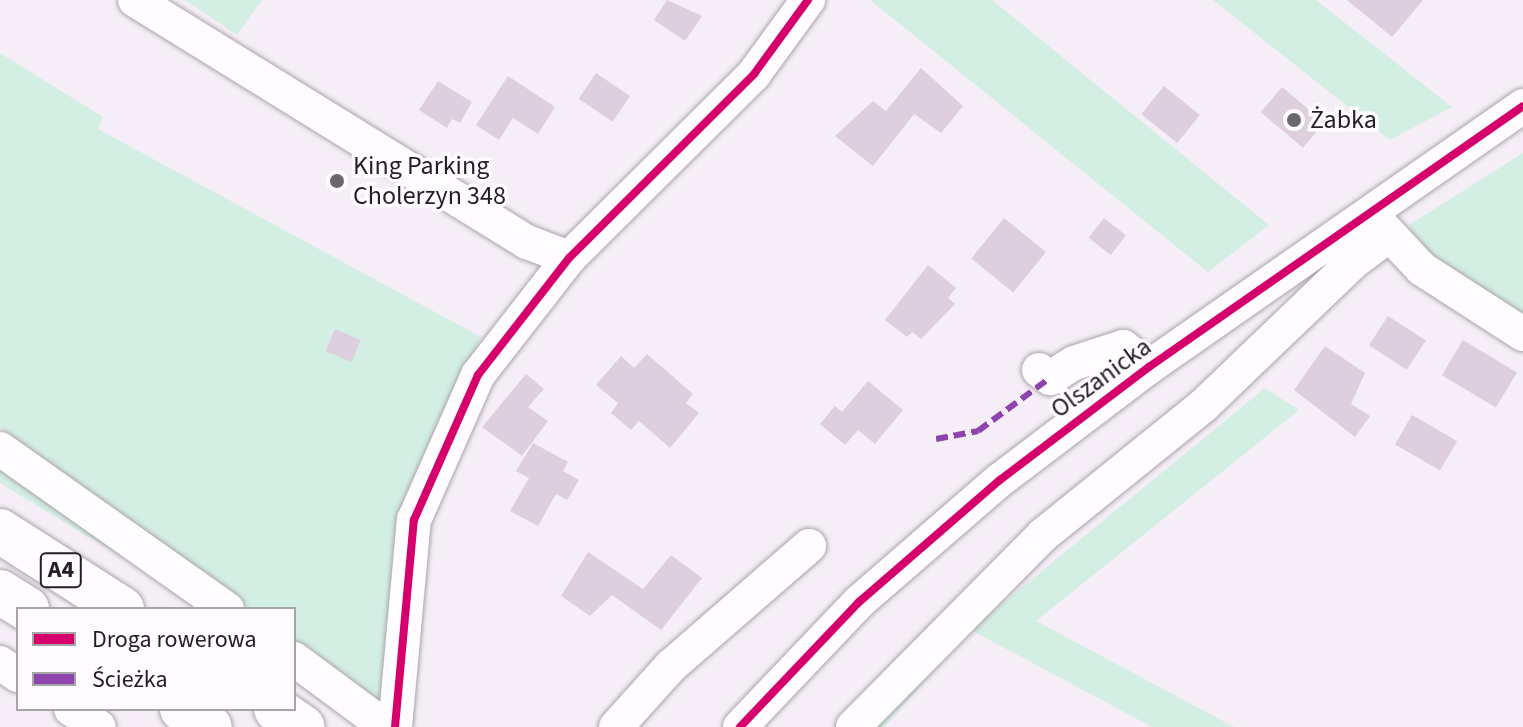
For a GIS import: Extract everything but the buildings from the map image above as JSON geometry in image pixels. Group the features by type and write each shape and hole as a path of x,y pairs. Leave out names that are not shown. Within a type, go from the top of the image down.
{"highway":[{"name":"A4","path":"0,531 119,607"},
{"name":"A4","path":"0,592 24,607"},
{"path":"185,711 210,727"},
{"path":"279,711 303,727"}],"street":[{"path":"135,0 527,242 569,258"},
{"path":"395,727 414,520 478,375 569,258 754,74 808,0"},
{"name":"Olszanicka","path":"740,727 813,647 921,545 1149,367 1380,224 1523,106"},
{"path":"853,727 1043,535 1203,406 1352,263 1380,224 1422,269 1523,334"},
{"path":"1039,370 1050,378 1074,363 1123,347 1149,367"},
{"path":"0,449 224,607"},
{"path":"616,727 671,666 809,546"},
{"path":"296,660 386,727"},
{"path":"74,711 99,727"}],"green space":[{"path":"185,0 262,0 237,35"},
{"path":"870,0 992,0 1269,225 1208,272"},
{"path":"1213,0 1316,0 1452,107 1390,140"},
{"path":"0,53 103,117 98,129 481,337 410,485 393,564 387,709 296,642 296,607 247,607 0,427"},
{"path":"1523,153 1523,318 1418,250 1409,225"},
{"path":"1265,388 1299,410 1036,621 1234,727 1152,727 971,630 884,727 867,727 970,630"},
{"path":"0,454 204,607 204,607 0,483"}],"marked path":[{"path":"936,439 978,431 1050,378"}],"cycle path":[{"path":"395,727 414,520 478,375 569,258 754,74 808,0"},
{"path":"740,727 859,602 1000,480 1149,367 1523,106"}],"place":[{"name":"Żabka","path":"1294,120"},
{"name":"King Parking Cholerzyn 348","path":"337,181"}]}
